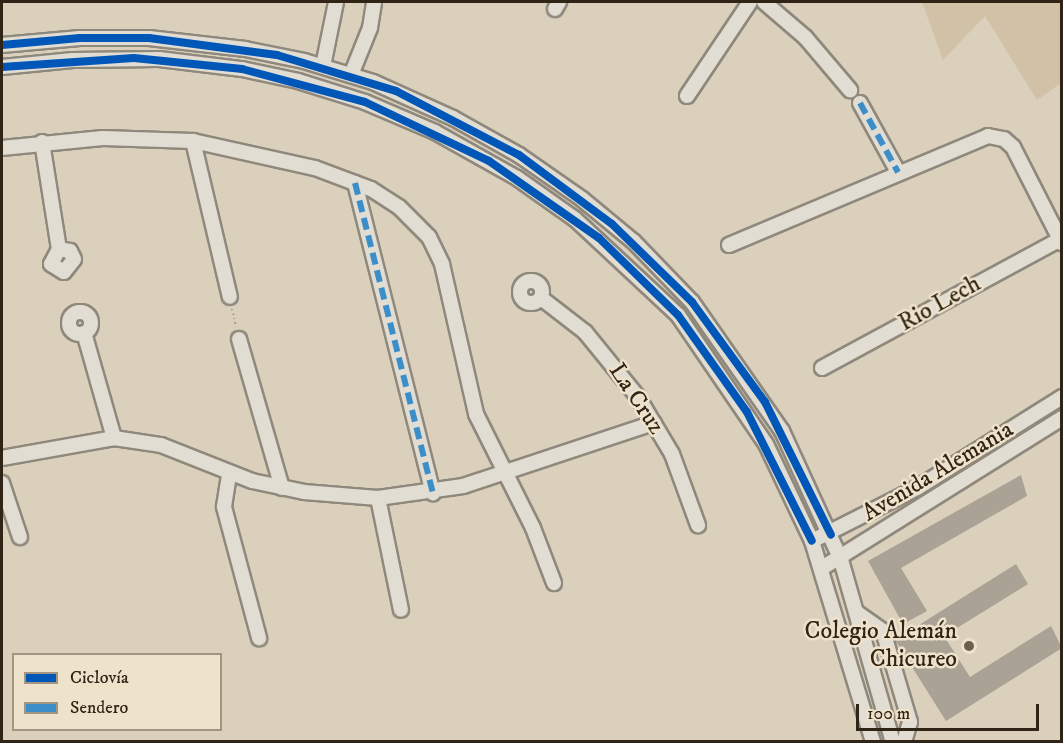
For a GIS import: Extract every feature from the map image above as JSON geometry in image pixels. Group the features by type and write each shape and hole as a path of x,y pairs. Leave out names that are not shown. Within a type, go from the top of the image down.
{"street":[{"path":"323,66 337,2"},
{"path":"687,96 750,2"},
{"path":"764,2 805,37 850,90"},
{"path":"351,75 370,28 371,3"},
{"path":"2,45 80,38 149,38 245,49 323,66 419,101 551,176 634,242 676,284 765,402 831,535 841,560 893,741"},
{"path":"2,67 134,58 213,64 323,88 409,119 489,160 549,200 662,297 747,412 812,541 873,741"},
{"path":"409,119 419,101"},
{"path":"860,103 898,172"},
{"path":"729,245 988,136 1004,139 1013,147 1060,241"},
{"path":"2,148 42,142 128,138 193,141 289,160 355,183 405,212 436,250 456,310 476,414 502,473 526,512 554,583"},
{"path":"193,141 230,297"},
{"path":"42,142 59,249"},
{"path":"355,183 433,493"},
{"name":"Rio Lech","path":"822,368 1060,241"},
{"path":"662,297 676,284"},
{"name":"La Cruz","path":"541,298 598,345 654,423 679,471 698,525"},
{"path":"84,333 114,438"},
{"path":"239,339 282,488"},
{"name":"Avenida Alemania","path":"812,541 831,535 917,488 1062,397"},
{"path":"1040,411 1049,426"},
{"name":"Avenida Alemania","path":"822,568 841,560 1062,418"},
{"path":"2,458 114,438 161,445 229,475 282,488 378,498 433,493 654,423"},
{"path":"229,475 224,507 259,638"},
{"path":"2,483 20,537"},
{"path":"917,488 926,505"},
{"path":"378,498 401,610"},
{"path":"856,612 883,630 910,722 904,741"}],"path":[{"path":"230,297 239,339"}],"shaded area":[{"path":"922,2 1061,2 1061,83 1037,100 985,16 943,60"}],"building":[{"path":"1021,475 1027,496 901,568 927,611 903,624 868,561"},
{"path":"1016,564 1028,584 944,636 970,677 1051,626 1062,648 946,721 895,640"}],"marked path":[{"path":"860,103 898,172"},
{"path":"355,183 433,493"}],"cycle path":[{"path":"2,45 80,38 149,38 277,55 396,91 519,155 612,224 692,302 765,402 831,535"},
{"path":"2,67 134,58 242,69 365,102 489,161 599,238 678,315 747,412 812,541"}],"place":[{"name":"Colegio Alemán Chicureo","path":"969,646"}]}
